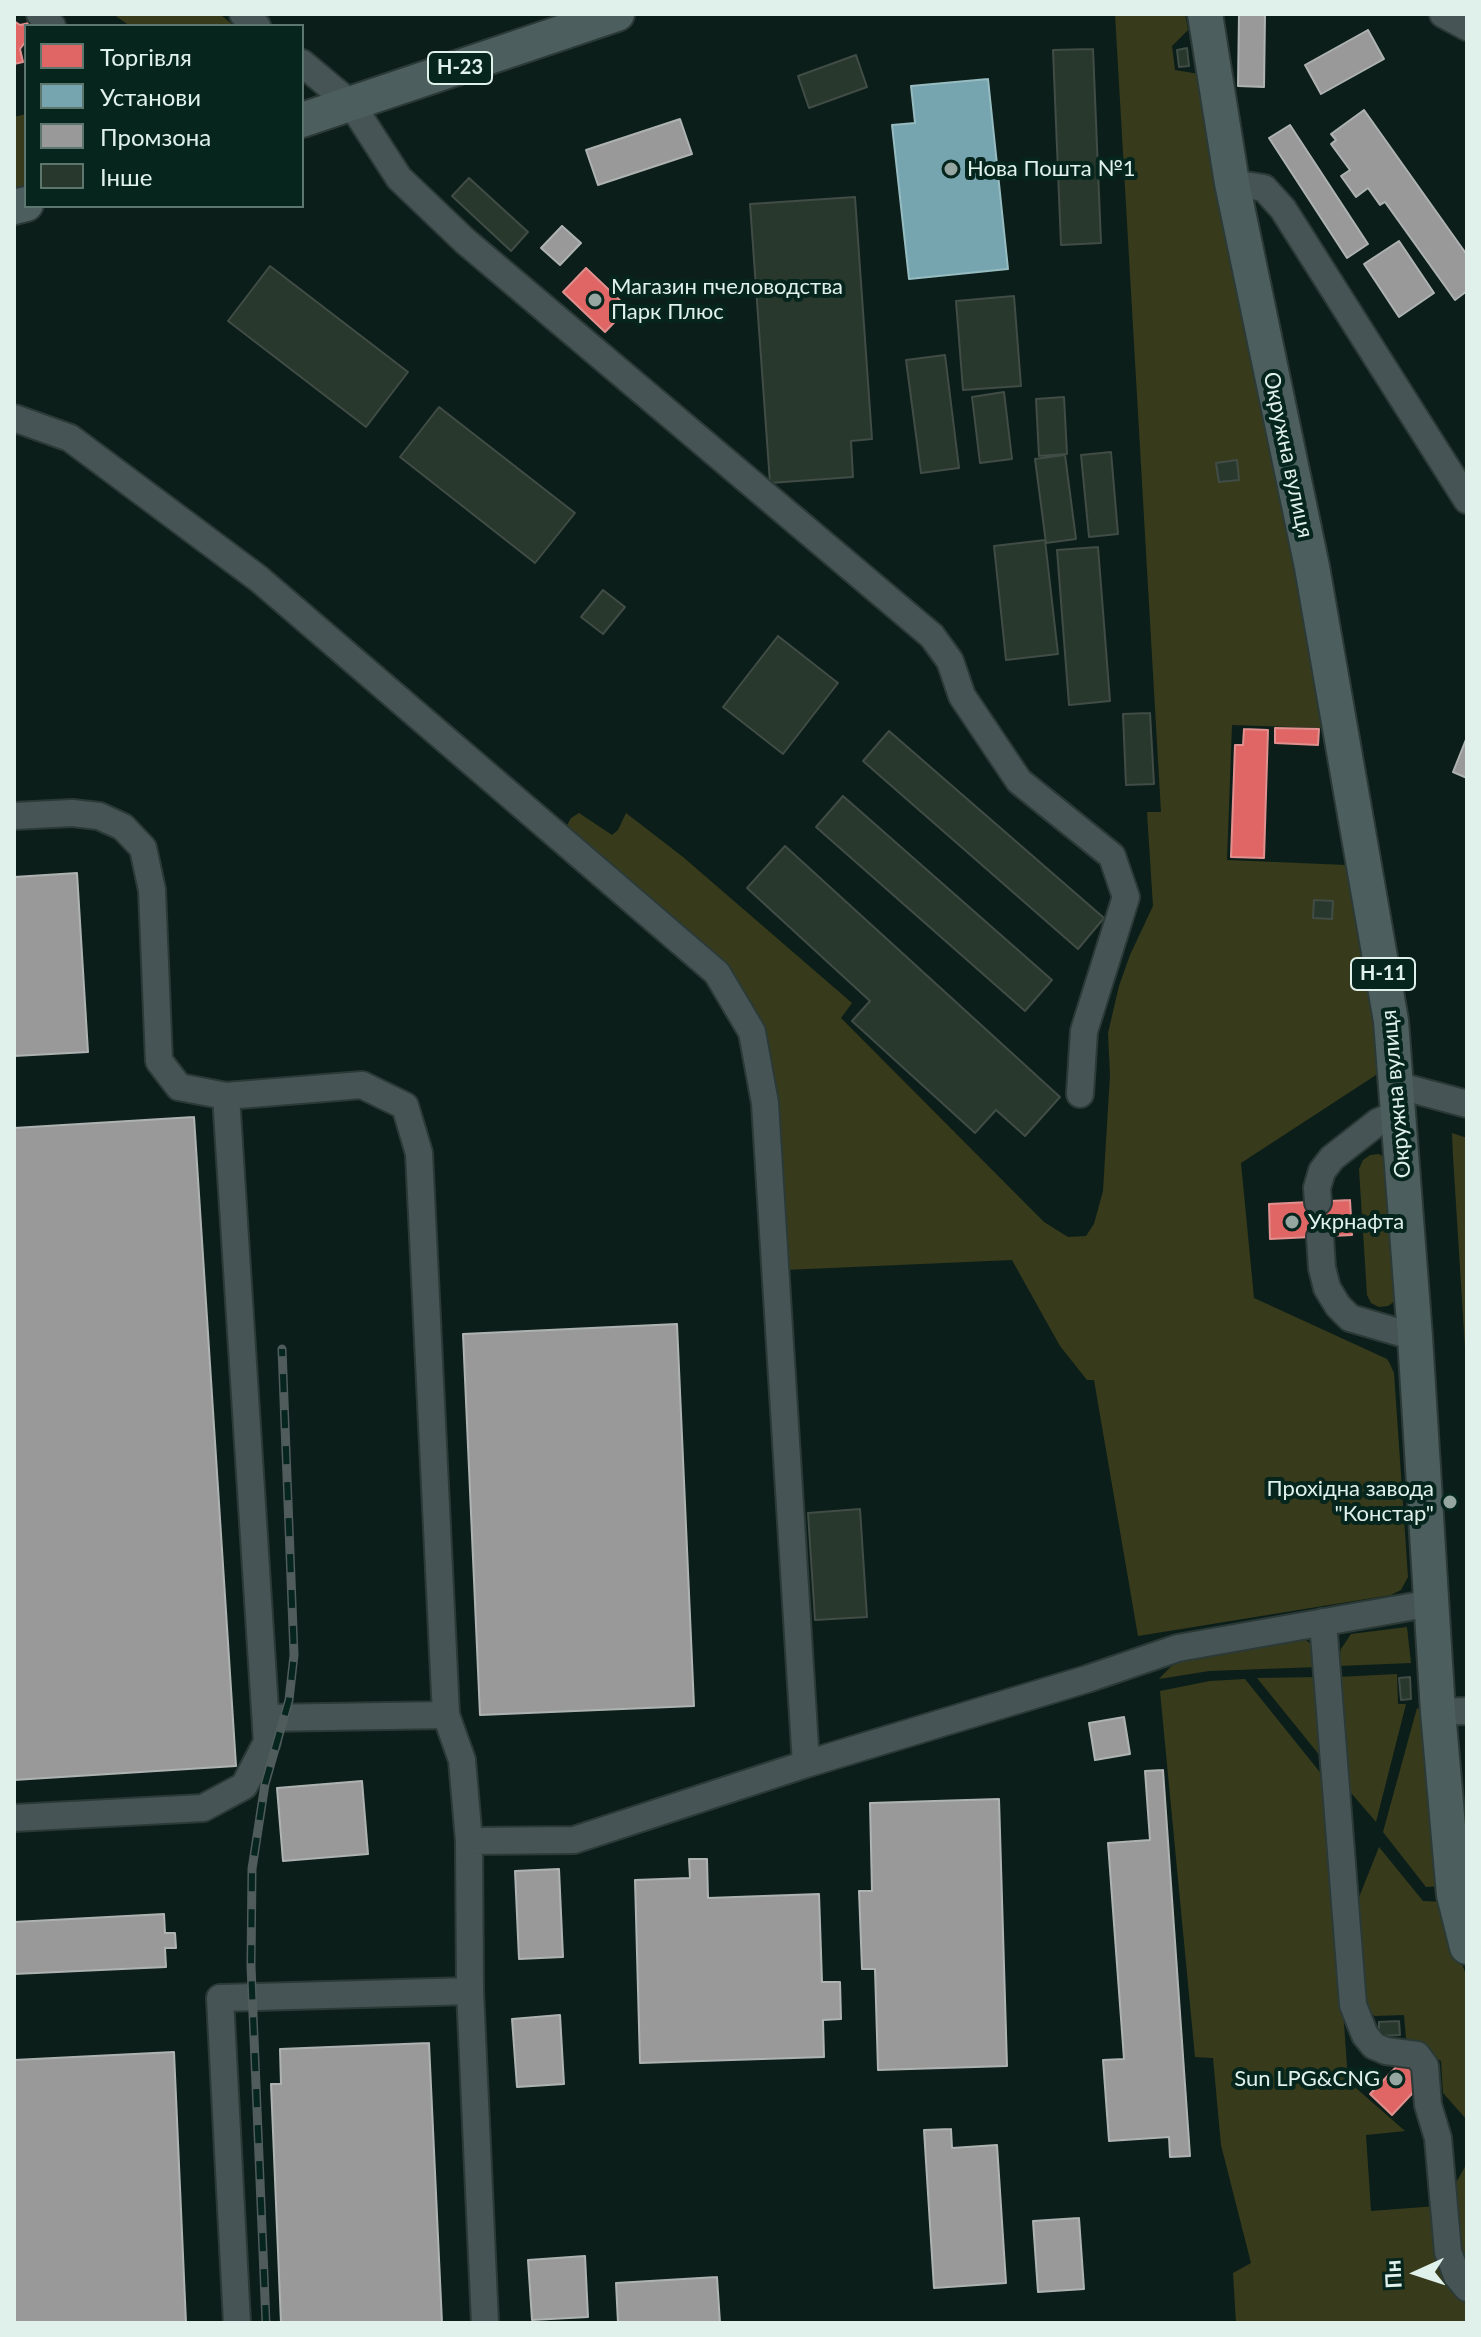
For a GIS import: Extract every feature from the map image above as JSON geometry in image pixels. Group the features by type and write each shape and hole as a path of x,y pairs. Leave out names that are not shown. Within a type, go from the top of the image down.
{"main road":[{"name":"Н-23","path":"304,119 617,14"},
{"name":"Окружна вулиця","path":"1205,14 1232,183 1312,567 1391,1021 1432,1603 1453,1712 1454,1895 1467,1947"}],"street":[{"path":"1443,14 1467,27"},
{"path":"304,65 352,105 399,178 465,241 932,636 950,661 962,696 1019,781 1112,856 1126,897 1084,1031 1080,1094"},
{"path":"1232,183 1264,188 1283,209 1467,500"},
{"path":"14,418 70,438 259,579 717,973 752,1032 765,1103 806,1764"},
{"path":"14,816 72,813 99,816 123,827 143,848 152,890 159,1061 179,1087 226,1096 362,1085 405,1106 419,1153 446,1715 462,1760 469,1841 470,1991 485,2323"},
{"path":"14,1818 203,1808 244,1786 267,1742 226,1096"},
{"path":"1318,1202 1317,1188 1322,1171 1332,1158 1378,1122 1398,1099 1467,1104"},
{"path":"1320,1237 1327,1288 1338,1306 1350,1318 1415,1337"},
{"path":"469,1841 574,1840 1178,1648 1432,1603"},
{"path":"1323,1622 1353,2005 1365,2035 1374,2046 1386,2051 1417,2055 1425,2066 1428,2105 1438,2138 1448,2252 1457,2276 1467,2288"},
{"path":"266,1718 446,1715"},
{"path":"237,2323 220,1998 470,1991"}],"green space":[{"path":"113,14 220,14 232,24 127,24"},
{"path":"1115,14 1185,14 1188,30 1172,46 1175,70 1199,74 1294,568 1321,728 1232,725 1227,860 1346,865 1368,980 1378,1054 1376,1075 1241,1163 1254,1298 1387,1359 1390,1364 1394,1373 1408,1577 1401,1590 1391,1595 1138,1636 1094,1380 1087,1380 1060,1346 1012,1260 785,1270 775,1098 766,1031 727,971 565,829 571,818 579,813 612,835 626,813 683,857 852,1003 841,1018 1044,1222 1068,1237 1086,1236 1094,1224 1103,1191 1110,1075 1108,1033 1119,986 1153,906 1147,812 1161,812"},
{"path":"24,114 24,189 14,192 14,117"},
{"path":"1452,1133 1467,1138 1467,1380 1453,1156"},
{"path":"1379,1154 1386,1158 1395,1301 1379,1307 1371,1303 1367,1295 1359,1169 1363,1160"},
{"path":"1407,1627 1411,1663 1338,1666 1341,1649 1351,1634"},
{"path":"1303,1638 1316,1648 1318,1667 1209,1671 1159,1679 1179,1658"},
{"path":"1397,1674 1398,1704 1406,1704 1376,1822 1346,1787 1338,1677"},
{"path":"1319,1677 1325,1762 1257,1678"},
{"path":"1245,1679 1327,1781 1348,2081 1405,2131 1366,2135 1371,2211 1437,2206 1467,2298 1467,2323 1236,2323 1233,2273 1251,2263 1221,2145 1213,2058 1195,2057 1160,1691 1210,1681"},
{"path":"1417,1708 1427,1714 1444,1886 1426,1887 1383,1832"},
{"path":"1379,1847 1423,1901 1446,1902 1455,1945 1467,1977 1467,2120 1443,2093 1441,2061 1406,2038 1404,2015 1375,2016 1362,2003 1354,1910"},
{"path":"1467,2163 1467,2275 1456,2253 1451,2192"}],"building: Торгівля":[{"path":"14,21 24,24 24,44 20,49 23,62 14,64"},
{"name":"Магазин пчеловодства Парк Плюс","path":"586,268 628,308 605,332 563,292"},
{"path":"1275,728 1319,729 1318,745 1275,743"},
{"path":"1244,729 1268,730 1264,858 1231,857 1235,745 1243,745"},
{"path":"1350,1200 1352,1235 1270,1239 1269,1204"},
{"path":"1402,2061 1423,2082 1392,2115 1370,2094"}],"building: Установи":[{"path":"988,79 1008,269 909,279 892,125 915,123 911,86"}],"building: Промзона":[{"path":"1239,14 1265,14 1264,87 1238,86"},
{"path":"1368,30 1384,59 1321,94 1305,65"},
{"path":"1364,110 1467,255 1467,291 1455,300 1385,202 1380,205 1368,188 1356,197 1341,176 1350,170 1331,144 1336,140 1331,134"},
{"path":"680,119 692,154 598,185 586,150"},
{"path":"1290,125 1368,244 1347,258 1269,138"},
{"path":"562,226 581,243 560,265 541,248"},
{"path":"1399,241 1434,293 1399,317 1364,264"},
{"path":"1467,737 1467,778 1453,772"},
{"path":"77,873 88,1052 14,1056 14,877"},
{"path":"194,1117 236,1766 14,1780 14,1128"},
{"path":"677,1324 694,1706 480,1715 463,1334"},
{"path":"1124,1717 1130,1754 1095,1760 1089,1723"},
{"path":"1163,1770 1190,2156 1170,2157 1169,2137 1109,2141 1103,2060 1124,2059 1108,1843 1150,1840 1145,1771"},
{"path":"362,1781 368,1854 283,1861 277,1788"},
{"path":"999,1799 1007,2066 878,2070 875,1969 862,1969 859,1891 872,1891 870,1803"},
{"path":"689,1859 707,1859 708,1898 819,1894 822,1982 840,1982 841,2019 823,2020 824,2057 640,2063 635,1880 690,1878"},
{"path":"559,1869 563,1957 519,1959 515,1871"},
{"path":"164,1914 165,1933 175,1933 176,1948 165,1948 166,1967 14,1974 14,1922"},
{"path":"560,2015 564,2084 517,2087 512,2019"},
{"path":"429,2043 442,2323 281,2323 271,2084 281,2084 280,2049"},
{"path":"174,2052 186,2323 14,2323 14,2060"},
{"path":"951,2129 952,2148 997,2145 1006,2283 934,2288 924,2130"},
{"path":"1079,2218 1084,2289 1038,2292 1033,2221"},
{"path":"585,2256 588,2317 532,2320 528,2260"},
{"path":"717,2277 720,2323 618,2323 616,2283"}],"building: Інше":[{"path":"1187,48 1189,66 1179,67 1177,50"},
{"path":"1093,49 1101,243 1061,245 1053,50"},
{"path":"856,55 867,87 809,108 798,76"},
{"path":"469,178 528,232 511,251 452,196"},
{"path":"855,197 872,439 851,441 853,477 770,483 750,204"},
{"path":"270,266 408,372 366,427 228,321"},
{"path":"1014,296 1021,386 963,390 956,301"},
{"path":"945,355 959,468 921,473 906,360"},
{"path":"1004,392 1012,459 980,463 972,397"},
{"path":"1064,397 1067,454 1039,456 1036,399"},
{"path":"439,407 575,513 535,563 400,457"},
{"path":"1111,452 1118,534 1089,537 1081,455"},
{"path":"1065,455 1076,539 1046,543 1035,459"},
{"path":"1237,460 1239,480 1219,482 1216,463"},
{"path":"1045,540 1058,654 1006,660 994,546"},
{"path":"1098,547 1110,701 1069,705 1057,550"},
{"path":"603,590 625,607 603,634 581,617"},
{"path":"778,636 838,683 783,754 723,707"},
{"path":"1150,713 1154,784 1126,785 1123,714"},
{"path":"889,731 1104,918 1078,949 863,761"},
{"path":"843,796 1052,980 1025,1011 816,827"},
{"path":"785,846 1060,1097 1025,1136 996,1110 975,1133 852,1021 870,1001 747,888"},
{"path":"1314,900 1333,901 1332,919 1313,918"},
{"path":"860,1509 867,1617 815,1620 808,1513"},
{"path":"1410,1677 1411,1699 1401,1700 1399,1678"},
{"path":"1399,2021 1400,2035 1379,2036 1379,2022"}],"railway":[{"path":"266,2323 251,1966 252,1869 265,1784 289,1700 294,1655 282,1349"}],"place":[{"name":"Нова Пошта №1","path":"951,169"},
{"name":"Магазин пчеловодства Парк Плюс","path":"595,300"},
{"name":"Укрнафта","path":"1292,1222"},
{"name":"Прохідна завода \"Констар\"","path":"1450,1502"},
{"name":"Sun LPG&CNG","path":"1396,2079"}]}
